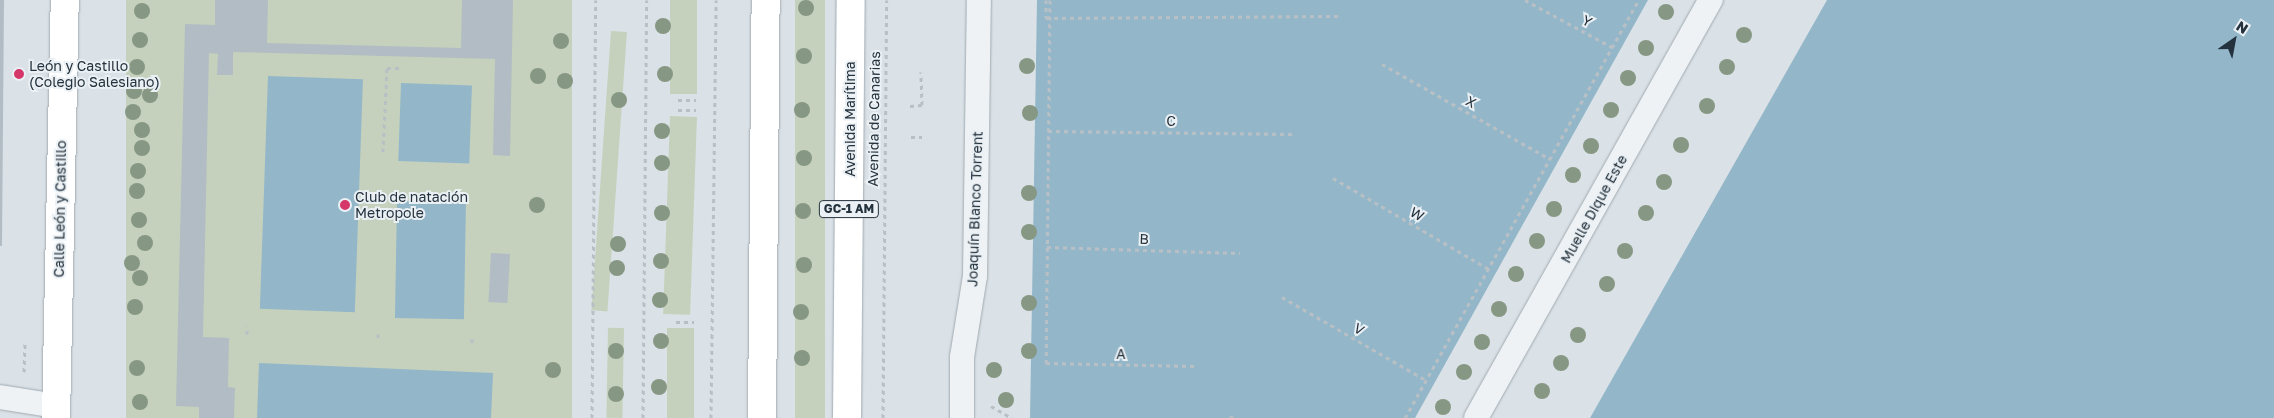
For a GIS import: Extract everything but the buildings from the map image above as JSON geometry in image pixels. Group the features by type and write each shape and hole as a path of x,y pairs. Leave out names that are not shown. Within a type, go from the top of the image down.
{"main road":[{"name":"Calle León y Castillo","path":"56,412 65,0"},
{"path":"762,418 766,0"},
{"name":"Avenida Marítima","path":"847,418 850,0"}],"street":[{"name":"Joaquín Blanco Torrent","path":"962,418 962,357 975,276 979,0"},
{"name":"Muelle Dique Este","path":"1476,418 1711,0"},
{"path":"0,397 56,412"}],"path":[{"path":"592,418 596,0"},
{"path":"644,418 647,0"},
{"path":"711,418 716,0"},
{"name":"Avenida de Canarias","path":"883,418 887,0"},
{"path":"1046,0 1046,18 1339,16"},
{"path":"1047,247 1050,0"},
{"name":"Y","path":"1525,0 1612,47"},
{"path":"1405,418 1639,0"},
{"name":"X","path":"1382,64 1550,159"},
{"path":"382,152 387,68 399,68"},
{"path":"910,106 922,105 921,72"},
{"path":"678,100 696,100"},
{"path":"678,110 696,110"},
{"name":"C","path":"1048,131 1293,134"},
{"path":"911,137 922,137"},
{"name":"W","path":"1333,178 1489,269"},
{"name":"B","path":"1047,247 1240,253"},
{"name":"A","path":"1047,247 1046,364 1195,366"},
{"name":"V","path":"1282,297 1426,380"},
{"path":"676,322 694,322"},
{"path":"247,326 247,334"},
{"path":"378,334 378,341"},
{"path":"472,338 472,346"}],"green space":[{"name":"Club de natación Metropole","path":"126,0 572,0 572,418 126,418"},
{"path":"670,0 697,0 697,94 670,94"},
{"path":"795,0 825,0 825,418 795,418"},
{"path":"611,31 627,32 607,311 591,310"},
{"path":"670,116 697,117 690,315 663,314"},
{"path":"608,328 624,328 622,418 606,418"},
{"path":"667,328 694,328 694,418 667,418"}],"water":[{"path":"1037,0 1648,0 1415,418 1030,418"},
{"path":"1827,0 2274,0 2274,418 1590,418"},
{"path":"268,76 363,79 355,312 260,309"},
{"path":"401,83 472,85 469,163 398,161"},
{"path":"397,201 466,202 464,319 395,318"},
{"path":"259,363 493,373 491,418 257,418"}],"place":[{"name":"León y Castillo (Colegio Salesiano)","path":"19,74"},
{"name":"Club de natación Metropole","path":"345,205"}]}
